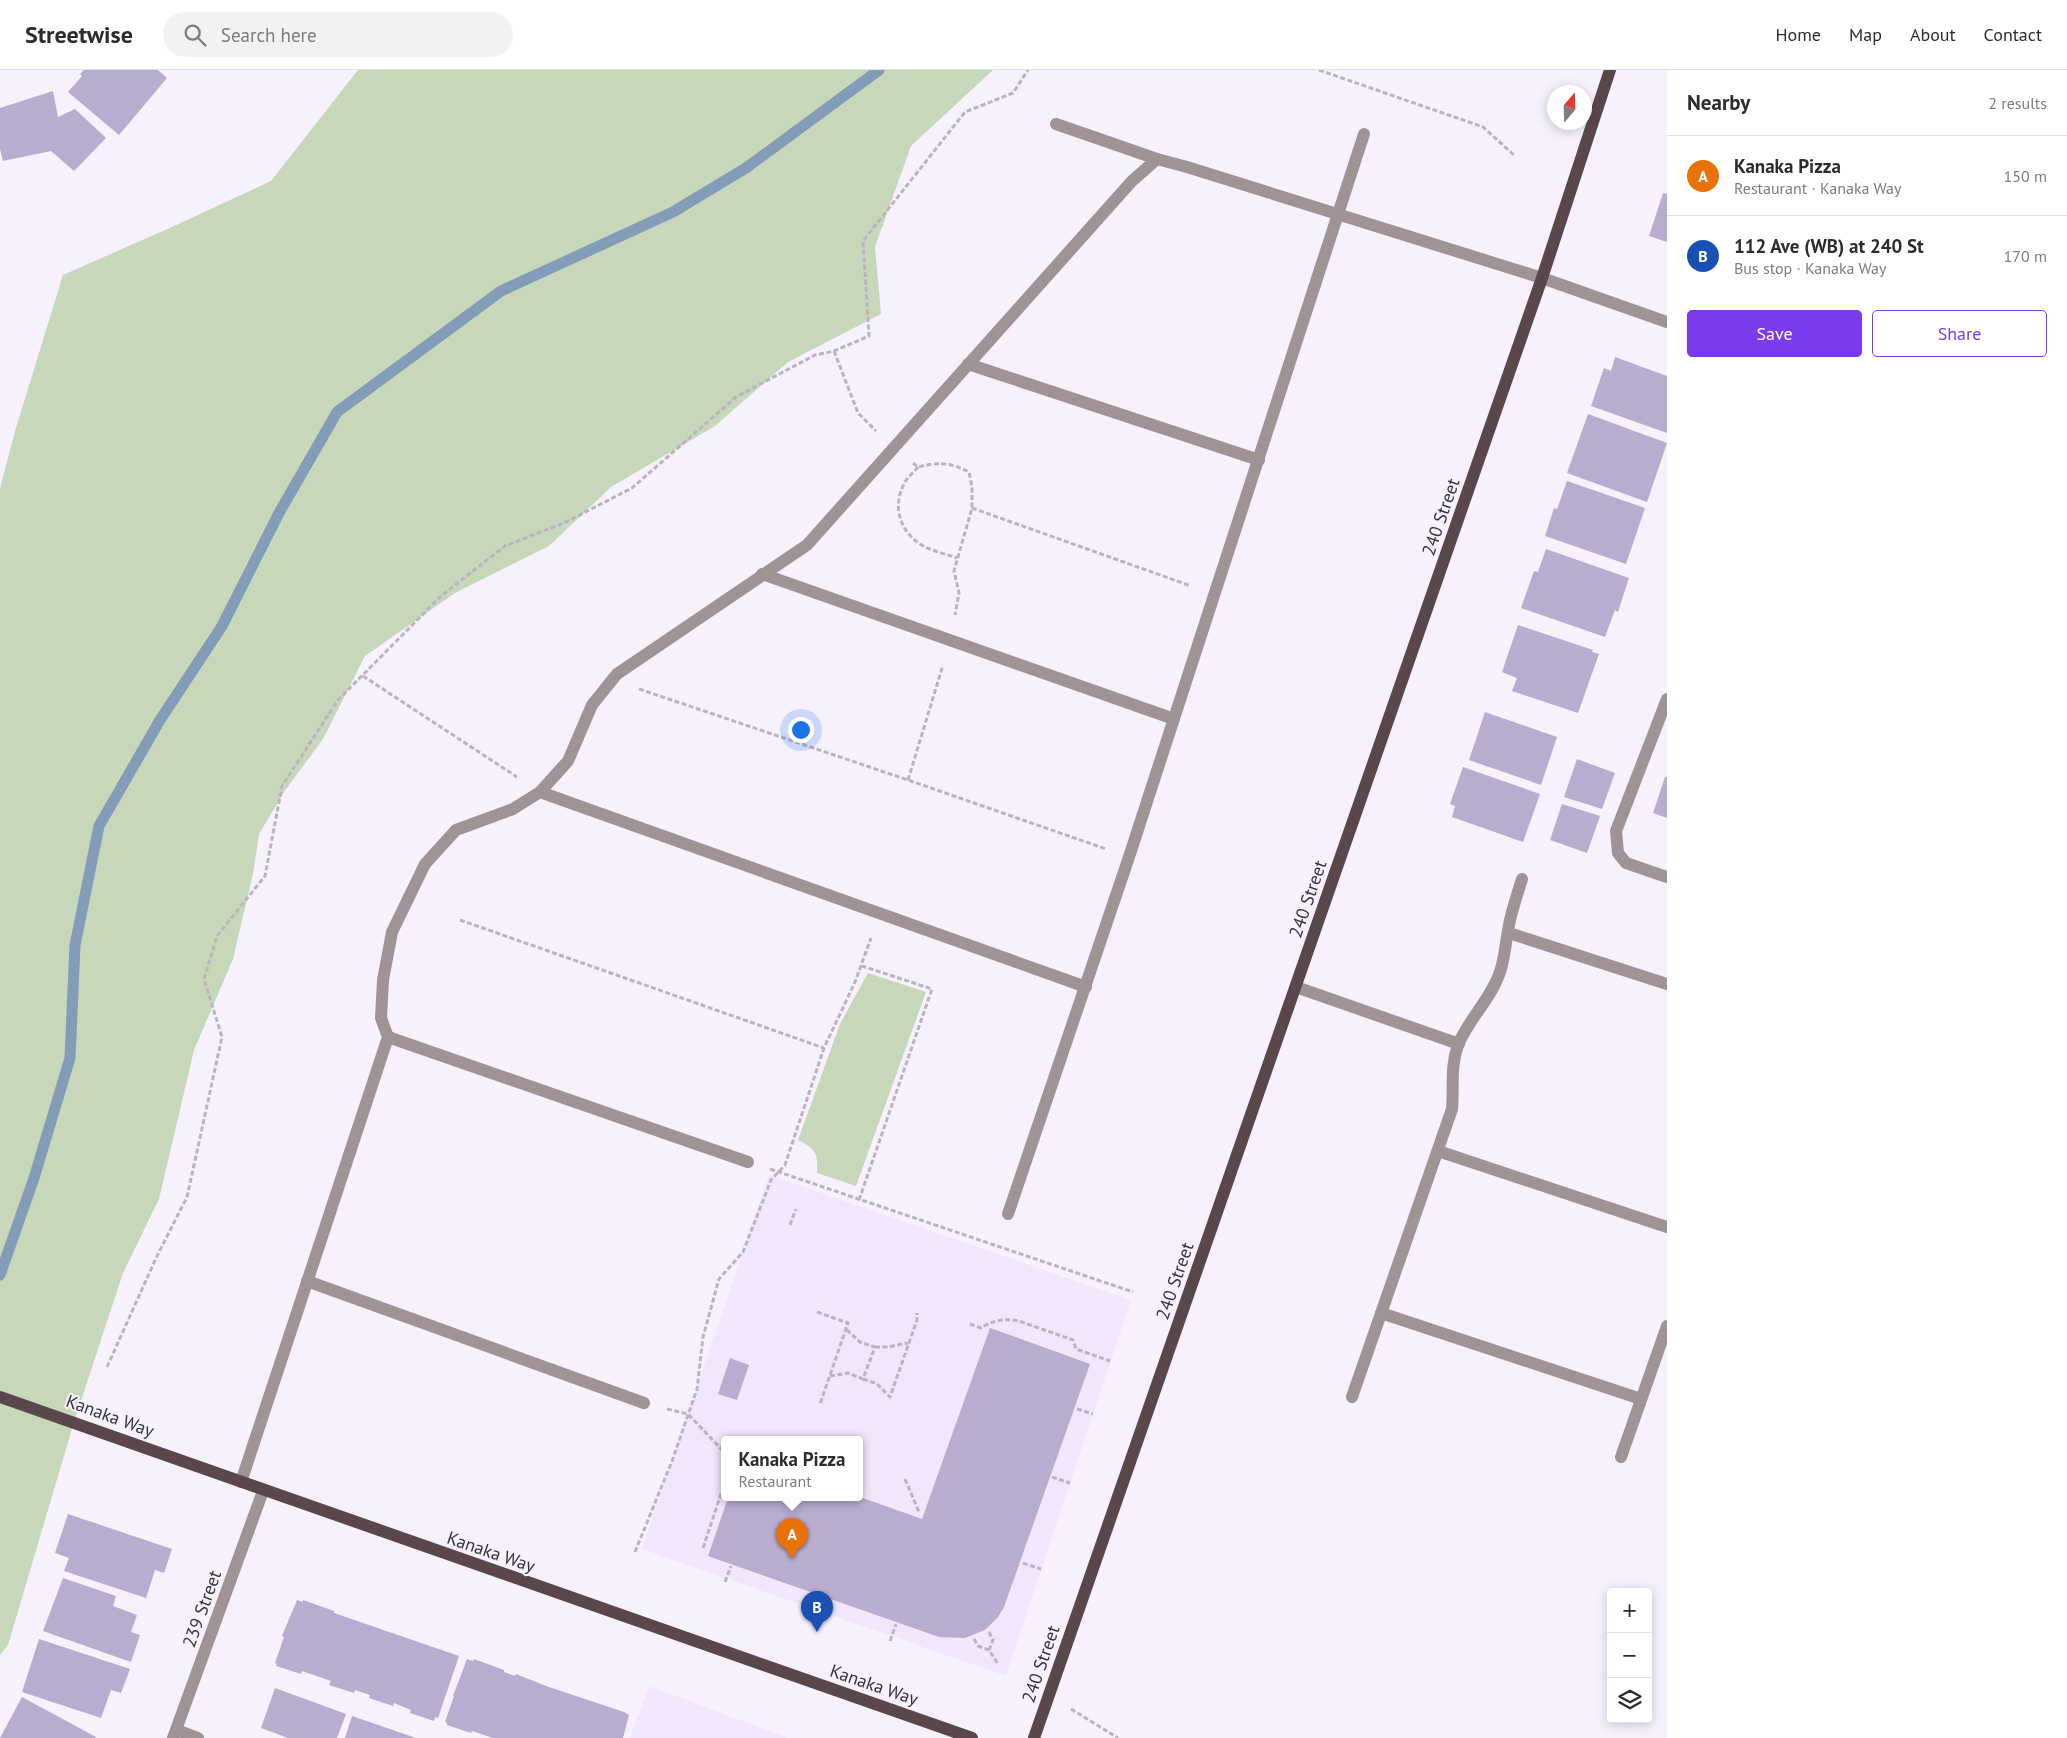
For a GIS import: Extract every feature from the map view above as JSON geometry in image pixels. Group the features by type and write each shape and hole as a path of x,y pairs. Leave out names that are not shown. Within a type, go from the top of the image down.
{"main road":[{"name":"240 Street","path":"1034,1738 1542,278 1610,70"},
{"name":"Kanaka Way","path":"0,1397 972,1738"}],"street":[{"path":"1056,124 1156,159 1340,214 1542,278 1667,322"},
{"path":"1008,1214 1129,857 1340,214 1364,134"},
{"path":"241,1482 388,1037 381,1018 382,980 392,932 425,864 456,830 513,809 540,792 568,761 592,705 617,674 806,544 1132,181 1156,159"},
{"path":"968,364 1259,460"},
{"path":"762,574 1174,719"},
{"path":"1667,699 1616,831 1618,853 1626,863 1667,877"},
{"path":"540,792 1086,987"},
{"path":"1352,1397 1452,1110 1454,1089 1452,1067 1459,1044 1489,995 1499,974 1509,933 1510,918 1522,879"},
{"path":"1509,933 1667,984"},
{"path":"1296,988 1459,1044"},
{"path":"388,1037 748,1162"},
{"path":"1438,1151 1667,1227"},
{"path":"307,1281 644,1403"},
{"path":"1382,1313 1641,1399"},
{"path":"1621,1457 1667,1326"},
{"name":"239 Street","path":"175,1734 264,1491"},
{"path":"175,1734 198,1738"}],"path":[{"path":"107,1367 187,1197 222,1036 204,979 217,936 265,876 282,786 338,700 441,596 505,546 566,522 632,488 736,397 815,355 834,352 869,336 863,241 965,112 1013,94 1028,70"},
{"path":"1319,70 1483,127 1515,156"},
{"path":"834,352 858,413 893,448 918,467"},
{"path":"908,780 950,640 959,593 954,572 972,508 972,487 968,472 951,464 932,464 918,467 906,482 900,496 898,515 906,532 922,545 957,558"},
{"path":"972,508 1215,594"},
{"path":"363,676 540,792"},
{"path":"612,680 1129,857"},
{"path":"635,1552 672,1461 697,1389 703,1338 719,1279 743,1252 771,1180 785,1165 824,1048 862,966 880,914"},
{"path":"460,920 824,1048"},
{"path":"859,1200 932,989 862,966"},
{"path":"748,1162 1133,1292"},
{"path":"790,1225 796,1209"},
{"path":"818,1312 848,1324 820,1404"},
{"path":"830,1376 848,1373 877,1384 890,1397 917,1320 917,1313"},
{"path":"970,1324 981,1328 993,1321 1011,1319 1019,1321 1073,1340 1076,1349 1110,1362"},
{"path":"846,1329 860,1342 874,1347 908,1344"},
{"path":"862,1379 874,1347"},
{"path":"644,1403 688,1414 721,1449"},
{"path":"1077,1408 1093,1414"},
{"path":"1052,1477 1070,1483"},
{"path":"905,1479 919,1512"},
{"path":"703,1548 721,1495"},
{"path":"1024,1563 1041,1569"},
{"path":"725,1582 731,1566"},
{"path":"890,1641 896,1624"},
{"path":"989,1632 992,1640 989,1650"},
{"path":"974,1639 978,1646 989,1650 998,1664"},
{"path":"1049,1695 1118,1738"}],"shaded area":[{"path":"769,1175 1131,1300 1006,1676 642,1549"},
{"path":"649,1686 788,1738 630,1738"}],"green space":[{"path":"358,70 993,70 911,146 875,247 881,314 788,362 715,426 611,487 549,546 455,593 365,656 323,739 284,792 259,834 253,874 233,959 194,1050 159,1199 123,1273 74,1422 8,1645 0,1655 0,489 15,431 63,275 271,181"},
{"path":"868,973 926,992 856,1186 817,1173 815,1152 798,1140 840,1024"}],"building":[{"path":"84,70 158,70 167,78 119,135 68,92 82,76 80,74"},
{"path":"53,91 58,117 75,109 106,138 74,171 51,151 3,161 0,149 0,108"},
{"path":"1663,193 1667,194 1667,242 1649,236"},
{"path":"1615,357 1667,376 1667,433 1591,406 1604,368 1611,371"},
{"path":"1588,414 1667,443 1647,502 1567,473"},
{"path":"1567,481 1645,508 1626,564 1545,536 1554,508 1557,509"},
{"path":"1546,549 1629,578 1618,612 1615,610 1605,637 1521,608 1534,571 1538,572"},
{"path":"1518,625 1593,650 1592,652 1599,654 1578,713 1512,691 1517,678 1502,672"},
{"path":"1485,712 1557,737 1541,785 1469,760"},
{"path":"1577,759 1615,773 1602,809 1564,797"},
{"path":"1463,767 1540,794 1523,842 1452,817 1455,806 1450,804"},
{"path":"1665,777 1667,777 1667,818 1653,813"},
{"path":"1562,804 1600,816 1587,853 1550,840"},
{"path":"990,1328 1090,1364 1004,1607 998,1617 985,1630 965,1638 939,1637 708,1556 727,1501 863,1501 863,1498 922,1519"},
{"path":"730,1358 749,1365 737,1400 718,1394"},
{"path":"68,1514 172,1549 164,1573 155,1570 146,1598 64,1571 69,1558 55,1553"},
{"path":"63,1578 116,1596 113,1606 137,1615 131,1632 140,1635 131,1662 43,1631"},
{"path":"297,1600 303,1602 303,1600 334,1611 334,1613 459,1656 438,1718 435,1717 434,1721 410,1713 411,1710 394,1703 393,1706 369,1698 370,1695 355,1690 354,1693 329,1685 331,1681 302,1671 301,1674 276,1666 277,1664 275,1663 284,1637 282,1636"},
{"path":"39,1639 130,1669 121,1693 111,1690 101,1718 22,1692"},
{"path":"467,1659 473,1661 474,1659 515,1676 516,1674 624,1712 629,1715 623,1738 493,1738 447,1725 445,1722"},
{"path":"275,1688 346,1714 337,1738 288,1738 261,1728"},
{"path":"22,1697 96,1737 0,1738"},
{"path":"352,1716 416,1738 345,1738"}],"waterway":[{"path":"0,1275 34,1178 70,1058 75,945 99,826 160,720 222,626 279,513 337,412 501,291 673,212 746,168 879,70"}],"place":[{"name":"Kanaka Pizza","path":"792,1559"},
{"name":"112 Ave (WB) at 240 St","path":"817,1632"}]}
